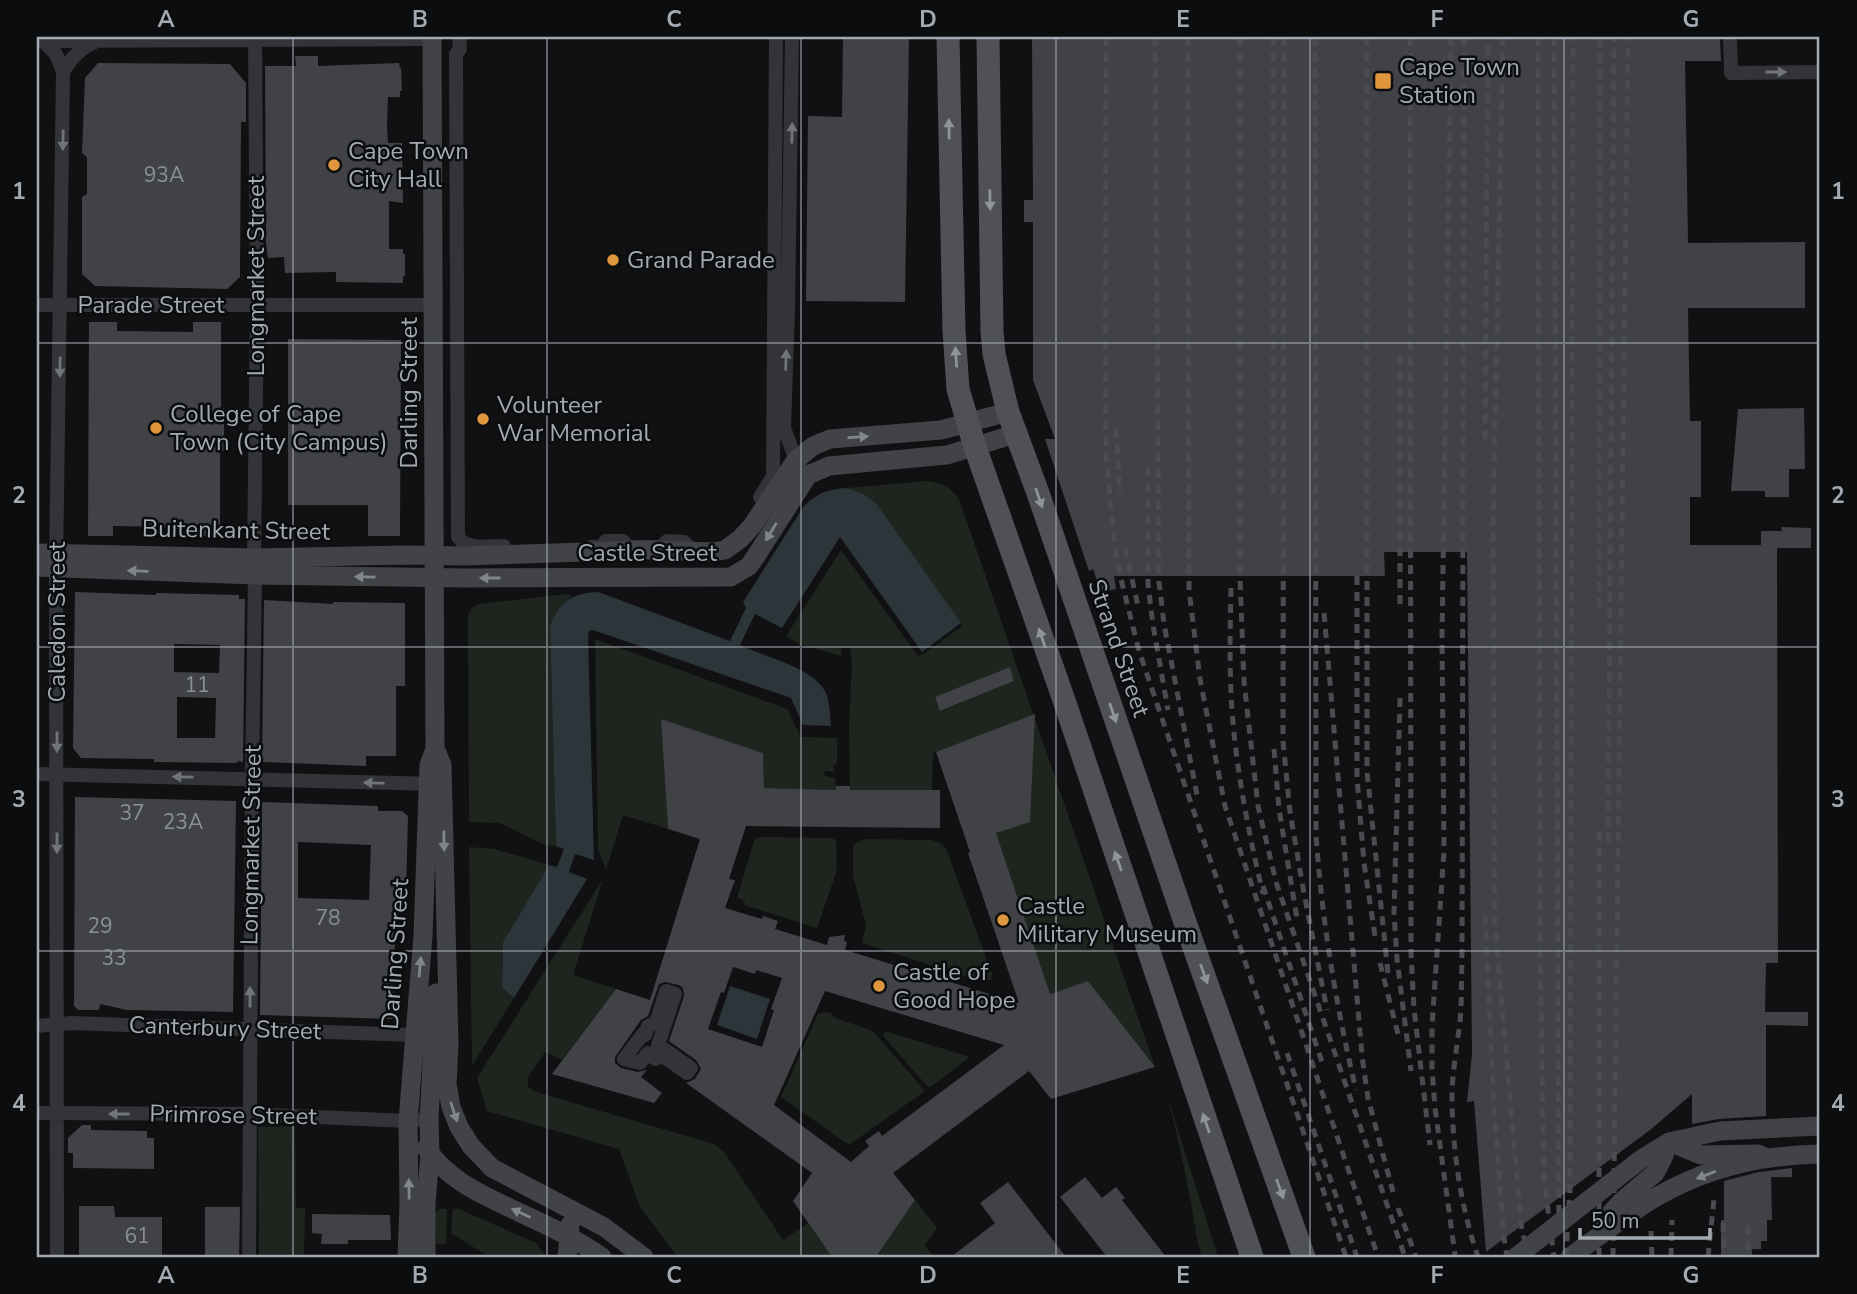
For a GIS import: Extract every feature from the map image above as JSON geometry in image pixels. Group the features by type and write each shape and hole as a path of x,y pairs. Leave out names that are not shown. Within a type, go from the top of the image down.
{"main road":[{"path":"948,37 954,331 958,389 967,424 1252,1257"},
{"name":"Strand Street","path":"988,37 992,331 999,380 1186,925 1304,1257"},
{"name":"Darling Street","path":"432,38 435,749 429,765 435,784 445,939 449,1044 447,1084 451,1107 459,1127 471,1146 492,1167 604,1227 644,1257"},
{"path":"802,467 947,455 975,447 1012,423"},
{"name":"Castle Street","path":"433,577 731,577 749,566 756,556 813,446 830,439 941,430 967,424 1012,423"},
{"name":"Castle Street","path":"434,555 725,550 740,539 802,467"},
{"name":"Buitenkant Street","path":"37,552 50,562 254,567 433,577"},
{"name":"Buitenkant Street","path":"254,567 434,555"},
{"name":"Darling Street","path":"407,1257 408,1121 423,936 428,830 435,784"},
{"path":"426,1257 429,1119 436,990 445,939"},
{"path":"408,1121 430,1154 447,1172 468,1187 568,1235 602,1257"},
{"path":"1516,1257 1640,1160 1669,1142 1720,1132 1820,1126"},
{"path":"1669,1142 1701,1155 1758,1154 1769,1158"},
{"path":"1598,1236 1611,1213 1655,1173 1669,1142"},
{"path":"1570,1257 1651,1200 1687,1182 1735,1165 1786,1155 1820,1154"},
{"path":"567,1257 568,1235 574,1211"}],"street":[{"path":"459,37 460,49 456,54 458,537 468,545 601,547 606,541 623,541 628,547 661,547 667,541 684,542 689,548 729,544 773,475 776,37"},
{"path":"792,37 784,428 802,467"},
{"path":"1730,37 1731,72 1820,72"},
{"name":"Longmarket Street","path":"249,1257 257,305 256,38"},
{"path":"40,41 432,38"},
{"path":"63,72 78,52 100,40"},
{"path":"40,41 56,54 63,72"},
{"name":"Caledon Street","path":"57,1257 57,775 50,562 61,305 63,72"},
{"name":"Parade Street","path":"37,305 433,304"},
{"path":"37,774 435,784"},
{"path":"666,991 675,994 658,1045 691,1068 687,1073 663,1056 655,1059 648,1054 640,1063 624,1059 643,1034 645,1035 648,1026 656,1023 666,991"},
{"name":"Canterbury Street","path":"37,1026 71,1023 414,1035"},
{"name":"Primrose Street","path":"37,1113 249,1114 408,1121 429,1119"}],"shaded area":[{"path":"927,481 945,486 959,499 1034,715 933,753 932,790 850,790 850,648 841,648 842,656 801,645 786,636 841,550 918,656 962,626 876,503 864,494 847,488","holes":["1010,667 1014,681 941,711 935,698"]},
{"path":"847,488 864,494 876,503 961,623 922,652 840,537 782,628 755,614 740,645 788,664 820,684 826,693 831,726 803,725 791,698 593,630 589,631 594,860 575,854 569,872 587,879 514,998 502,988 503,942 549,865 557,867 564,849 556,846 550,626 558,610 574,597 598,592 730,641 746,608 743,602 804,506 824,492"},
{"path":"567,594 572,596 563,604 550,626 556,846 545,845 500,823 469,822 468,614 478,604"},
{"path":"595,639 787,709 801,737 837,738 837,765 833,766 835,772 824,771 825,776 835,778 836,790 764,788 763,753 661,719 668,829 623,815 606,870 598,849"},
{"path":"1034,716 1155,1067 1088,981 1050,994 996,833 1030,821"},
{"path":"762,837 836,840 837,870 817,928 744,905 745,901 737,898 754,841"},
{"path":"863,839 931,840 946,848 992,974 991,979 983,982 862,943 866,925 853,876 853,845"},
{"path":"469,847 494,849 549,865 503,942 502,988 514,998 472,1066"},
{"path":"603,879 573,975 616,989 562,1060 545,1052 528,1077 528,1087 536,1092 714,1144 724,1152 783,1240 808,1223 832,1257 678,1257 640,1207 619,1149 487,1111 477,1078"},
{"path":"730,986 770,999 757,1039 717,1025"},
{"path":"827,1012 835,1018 873,1031 925,1091 849,1145 781,1097 818,1014"},
{"path":"885,1031 970,1057 929,1088 883,1036"},
{"path":"1166,1092 1218,1257 1202,1257"},
{"path":"295,1126 296,1208 305,1208 304,1257 259,1257 258,1127"},
{"path":"915,1200 937,1228 925,1245 934,1257 876,1257"},
{"path":"439,1209 447,1209 446,1244 436,1244 435,1214"},
{"path":"453,1209 459,1209 536,1243 547,1257 489,1257 451,1233"}],"building":[{"path":"843,37 909,37 905,302 806,301 808,116 842,117"},
{"name":"Cape Town Station","path":"1032,37 1720,37 1721,61 1685,61 1688,243 1805,242 1805,308 1688,308 1690,421 1701,421 1701,497 1690,497 1690,545 1761,545 1761,531 1782,531 1781,527 1811,528 1811,548 1777,548 1778,963 1766,963 1765,1012 1808,1012 1808,1026 1766,1025 1766,1116 1692,1124 1692,1094 1650,1130 1486,1252 1474,1101 1467,1102 1472,1054 1467,552 1384,552 1385,576 1114,576 1116,589 1101,592 1093,569 1089,571 1045,439 1055,439 1033,380 1033,222 1024,222 1024,200 1033,200"},
{"name":"Cape Town City Hall","path":"295,56 318,56 318,66 399,63 402,91 400,97 388,97 387,126 388,143 402,143 403,203 389,201 389,249 403,249 403,283 336,282 336,272 285,273 284,257 268,258 265,66 296,66"},
{"path":"98,63 230,64 246,83 246,122 241,122 240,277 227,289 95,286 82,274 82,197 87,194 87,157 82,153 85,78"},
{"name":"College of Cape Town (City Campus)","path":"89,322 117,322 117,331 193,332 193,322 221,322 224,451 220,451 220,536 191,536 191,527 113,526 113,536 88,536"},
{"path":"288,339 401,340 400,536 368,536 368,505 288,505"},
{"path":"1804,408 1805,469 1789,469 1789,497 1765,497 1765,491 1731,491 1738,409"},
{"path":"75,592 239,595 239,599 245,599 243,762 154,762 154,759 81,758 73,748","holes":["174,644 220,645 219,673 174,672","177,697 216,698 215,738 177,738"]},
{"path":"264,600 333,604 405,603 405,686 396,686 396,756 366,756 366,766 262,762"},
{"path":"1010,667 1014,681 940,711 935,697"},
{"name":"Castle of Good Hope","path":"1035,714 1030,822 996,833 1050,994 1088,981 1155,1067 1051,1099 1029,1071 893,1173 915,1200 876,1257 832,1257 793,1201 812,1173 686,1083 695,1079 701,1069 696,1060 669,1041 684,996 683,988 679,985 665,982 659,984 648,1016 641,1020 615,1057 615,1063 621,1068 638,1072 647,1070 641,1077 662,1093 654,1103 552,1074 616,989 650,1000 700,839 668,829 661,719 763,753 764,788 836,790 836,786 850,786 850,790 940,790 940,828 746,826 729,879 735,880 725,908 778,921 775,929 827,945 829,937 845,935 845,950 1019,1003 936,752","holes":["733,967 755,974 756,970 782,978 762,1047 708,1029","825,991 871,1005 1004,1045 882,1136 879,1131 865,1141 869,1146 851,1162 774,1105"]},
{"path":"75,797 236,801 233,1012 127,1010 100,1004 99,1010 78,1010 74,1006"},
{"path":"262,802 378,806 378,811 402,811 408,816 406,897 396,897 393,1019 260,1015","holes":["298,842 371,845 369,900 298,898"]},
{"path":"82,1125 91,1125 91,1130 147,1131 147,1138 154,1138 154,1169 73,1168 73,1153 68,1153 68,1138"},
{"path":"1792,1168 1792,1177 1771,1177 1772,1220 1767,1220 1767,1241 1761,1241 1761,1249 1752,1249 1752,1257 1721,1257 1724,1181 1759,1172"},
{"path":"1085,1177 1102,1198 1116,1187 1125,1198 1122,1200 1166,1257 1107,1257 1060,1197"},
{"path":"1008,1182 1066,1257 951,1257 995,1223 980,1203"},
{"path":"79,1206 114,1206 115,1217 162,1217 162,1257 79,1257"},
{"path":"205,1207 240,1207 239,1257 205,1257"},
{"path":"312,1214 390,1215 391,1240 348,1240 348,1244 321,1244 322,1234 312,1233"}],"railway":[{"path":"1106,37 1106,457 1115,548 1121,579 1139,651 1346,1257"},
{"path":"1155,37 1159,582 1164,624 1198,800"},
{"path":"1188,37 1189,590 1200,679 1225,806 1378,1257"},
{"path":"1240,37 1240,577 1244,682 1258,806 1276,882 1405,1257"},
{"path":"1273,37 1273,494"},
{"path":"1284,37 1283,741 1290,812 1327,1010"},
{"path":"1315,37 1316,835 1331,963 1356,1090"},
{"path":"1367,37 1367,772 1388,973"},
{"path":"1410,37 1411,953 1414,1009 1430,1145"},
{"path":"1451,37 1442,636 1444,851 1432,1026 1432,1069 1455,1255"},
{"path":"1464,37 1462,963 1461,1015 1452,1092 1458,1176 1478,1257"},
{"path":"1485,439 1488,37"},
{"path":"1503,37 1493,525 1495,925 1521,1224 1528,1257"},
{"path":"1538,37 1540,942 1544,1178 1554,1257"},
{"path":"1554,37 1559,1223"},
{"path":"1566,1257 1570,1189 1573,37"},
{"path":"1599,607 1600,37"},
{"path":"1608,842 1614,37"},
{"path":"1613,1257 1628,37"},
{"path":"1400,355 1400,607"},
{"path":"1116,429 1120,495"},
{"path":"1148,467 1148,584 1168,710"},
{"path":"1125,548 1138,606"},
{"path":"1357,576 1357,778 1364,863 1375,936"},
{"path":"1231,588 1230,672 1235,744 1263,894"},
{"path":"1324,613 1362,1056 1368,1098 1393,1192"},
{"path":"1400,698 1394,913 1411,1071"},
{"path":"1274,749 1279,809 1297,919"},
{"path":"1599,828 1599,1257"},
{"path":"1263,886 1322,1062"},
{"path":"1485,915 1494,1107 1507,1257"},
{"path":"1380,963 1398,1034"},
{"path":"1287,1053 1357,1257"},
{"path":"1708,1257 1714,1199"},
{"path":"1398,1208 1416,1257"},
{"path":"1671,1257 1672,1220"},
{"path":"1723,1223 1724,1257"},
{"path":"1748,1225 1748,1257"},
{"path":"1651,1231 1652,1257"}],"place":[{"name":"Cape Town Station","path":"1383,81"},
{"name":"Cape Town City Hall","path":"334,165"},
{"name":"Grand Parade","path":"613,260"},
{"name":"Volunteer War Memorial","path":"483,419"},
{"name":"College of Cape Town (City Campus)","path":"156,428"},
{"name":"Castle Military Museum","path":"1003,920"},
{"name":"Castle of Good Hope","path":"879,986"}]}
